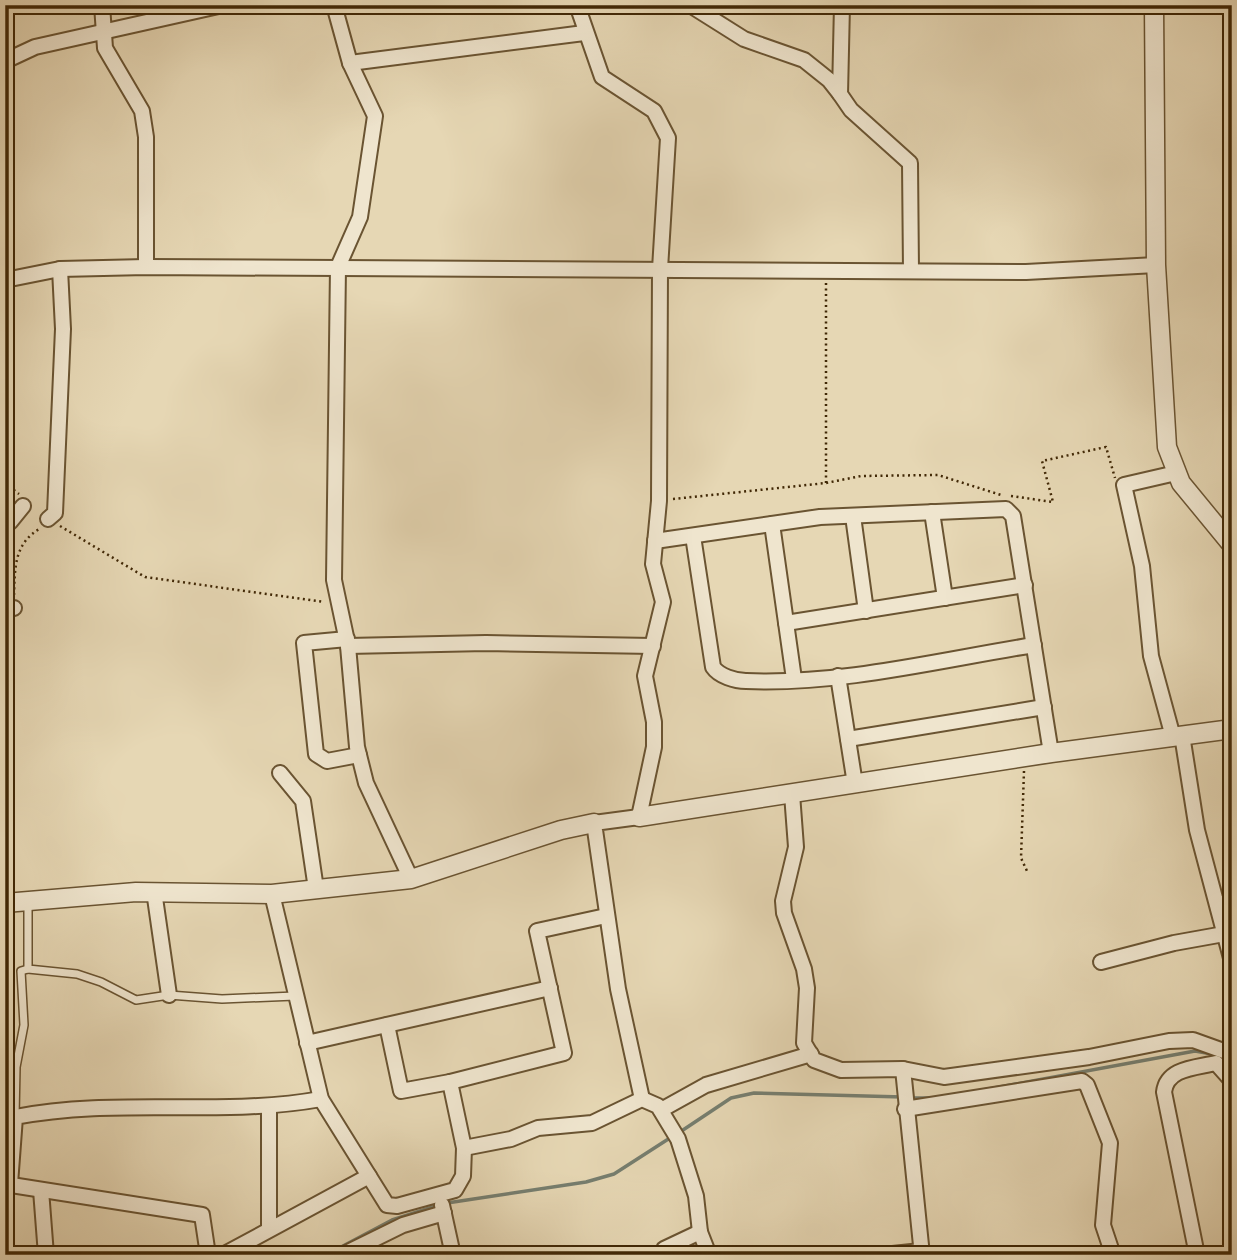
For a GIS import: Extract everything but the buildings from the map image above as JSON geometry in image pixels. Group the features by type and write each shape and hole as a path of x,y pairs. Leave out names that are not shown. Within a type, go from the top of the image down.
{"street":[{"path":"102,5 105,48 142,111 146,137 146,267"},
{"path":"5,61 35,47 223,5"},
{"path":"334,5 351,63 375,116 360,216 338,267 334,580 348,642 359,755 366,783 411,879"},
{"path":"578,5 584,33 602,77 654,111 668,138 660,269 659,501 653,564 663,602 645,676 654,722 654,747 639,817"},
{"path":"690,5 744,39 804,60 841,94 851,110 910,163 911,271"},
{"path":"841,94 842,5"},
{"path":"1154,5 1156,265 1167,447 1176,473 1232,545"},
{"path":"351,63 584,33"},
{"path":"6,277 60,269 146,267 1026,272 1156,265"},
{"path":"48,519 55,513 63,329 60,269"},
{"path":"1176,473 1124,485 1142,566 1151,656 1178,736 1197,830 1232,962"},
{"path":"5,519 10,522 23,506"},
{"path":"655,541 772,524 853,516 1006,509 1013,516 1051,753"},
{"path":"932,512 945,598"},
{"path":"853,516 866,611"},
{"path":"772,524 794,679"},
{"path":"693,536 713,667 717,674 744,682 838,676 1034,645"},
{"path":"786,624 1024,585"},
{"path":"359,755 327,761 316,754 304,643 653,646"},
{"path":"838,676 855,784"},
{"path":"848,739 1044,707"},
{"path":"5,903 154,891 272,894 411,879 561,830 594,823 1051,753 1232,729"},
{"path":"280,773 303,801 316,889"},
{"path":"792,794 796,847 783,901 784,913 804,969 807,988 804,1043 814,1060 841,1070 944,1077 1089,1057 1169,1041 1193,1040 1231,1053 1227,1075"},
{"path":"594,823 618,989 642,1099"},
{"path":"154,891 169,995"},
{"path":"272,894 321,1099 387,1205 441,1204"},
{"path":"387,1025 401,1091 450,1082 564,1053 537,932 606,916"},
{"path":"1101,962 1174,943 1224,934"},
{"path":"307,1043 550,988"},
{"path":"661,1110 706,1086 811,1054"},
{"path":"1197,1255 1164,1092 1165,1083 1171,1075 1216,1063 1227,1075"},
{"path":"883,1255 922,1253 903,1074"},
{"path":"905,1106 1082,1081 1087,1085 1110,1143 1102,1224 1113,1255"},
{"path":"342,1255 441,1204 460,1186 464,1148 450,1082"},
{"path":"208,1255 202,1215 8,1184 10,1121 126,1107 269,1106 321,1099"},
{"path":"464,1148 511,1139 538,1128 592,1123 642,1099 658,1106 675,1135 696,1196 700,1232 709,1255"},
{"path":"269,1106 269,1229"},
{"path":"223,1255 369,1176"},
{"path":"41,1190 46,1255"},
{"path":"441,1204 453,1255"},
{"path":"662,1255 664,1249 700,1232"}],"lane":[{"path":"1216,902 1232,896"},
{"path":"28,969 29,901"},
{"path":"10,1121 24,1026 21,971 28,969 77,975 101,982 136,1000 169,995 222,999 295,996"}],"path":[{"path":"826,270 826,483"},
{"path":"659,501 826,483 862,476 938,475 999,495 1053,502 1042,461 1106,447 1117,487 1124,485"},
{"path":"10,608 15,558 27,536 47,525 48,519 145,578 340,605"},
{"path":"1024,757 1021,858 1027,871"}],"waterway":[{"path":"983,1090 1195,1051 1212,1054 1232,1067"},
{"path":"680,1132 731,1098 754,1093 903,1097"},
{"path":"911,1098 931,1098"},
{"path":"447,1203 586,1182 614,1174 673,1136"},
{"path":"326,1255 392,1220 439,1205"}]}
